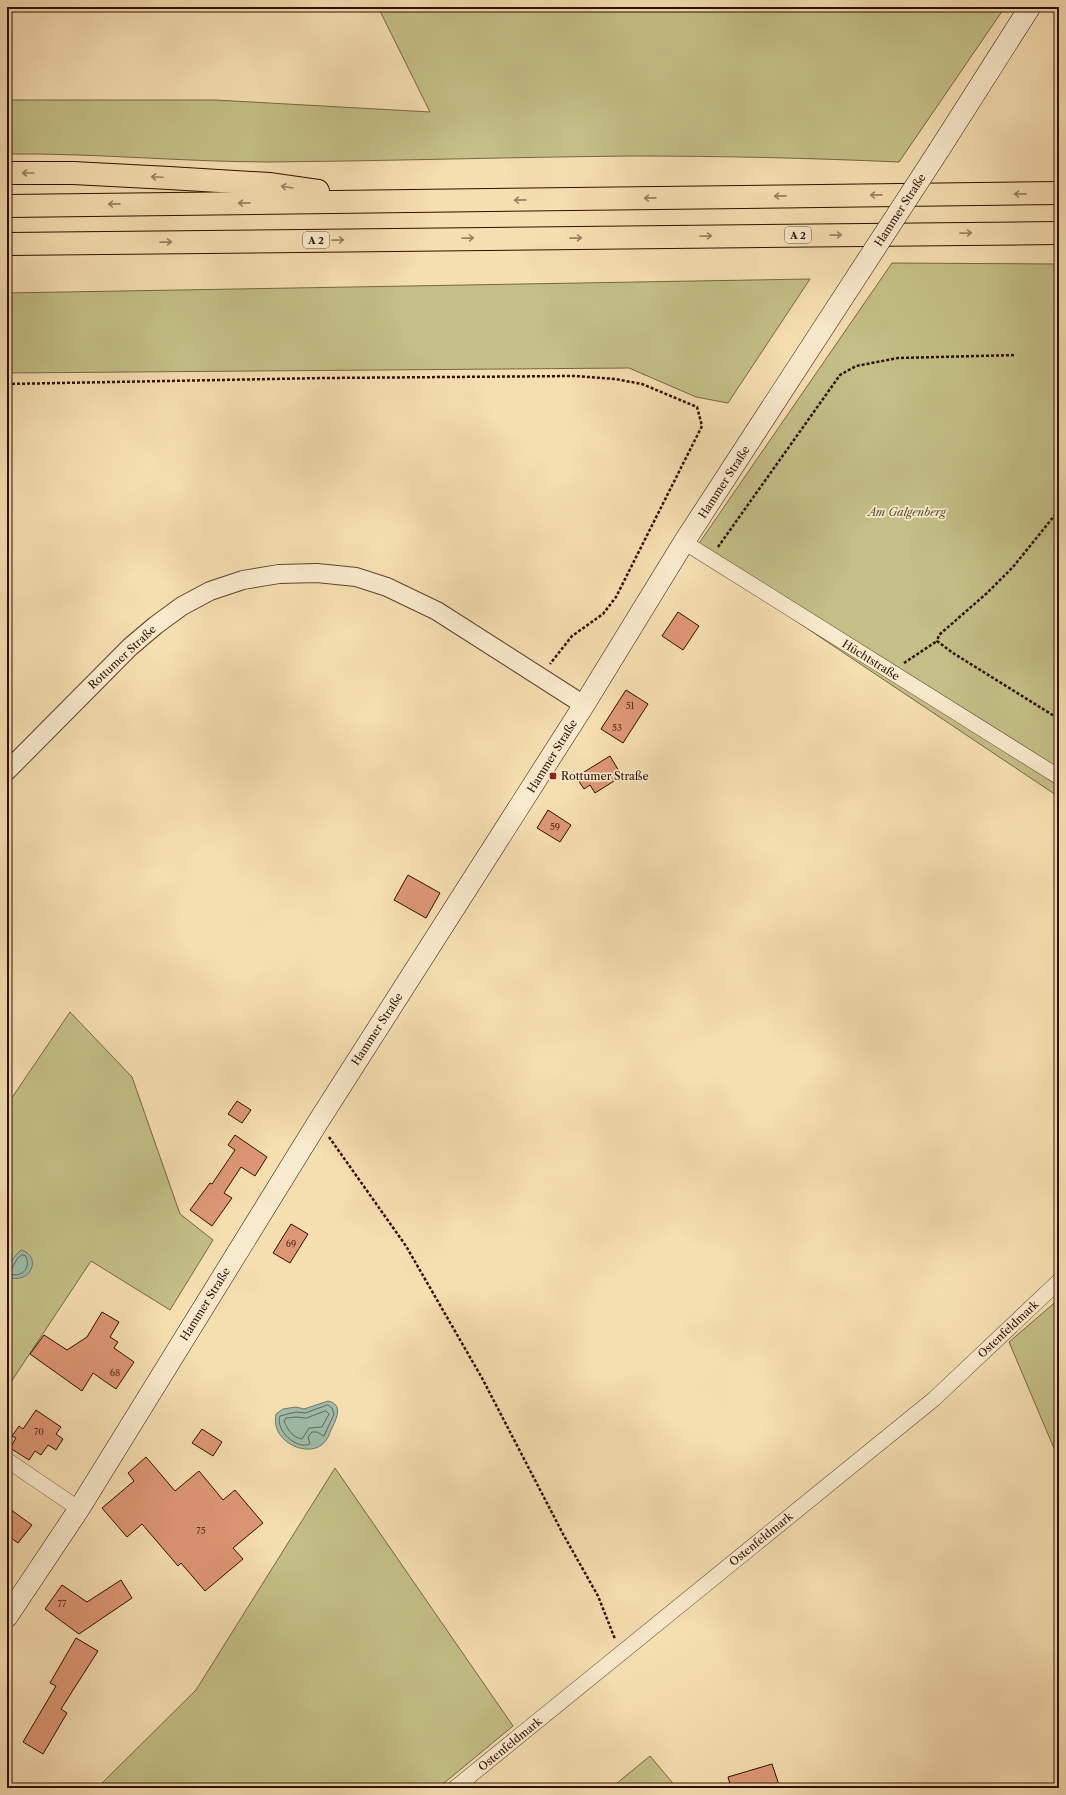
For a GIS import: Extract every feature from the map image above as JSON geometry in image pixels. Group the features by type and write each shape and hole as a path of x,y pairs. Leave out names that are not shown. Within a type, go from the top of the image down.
{"highway":[{"path":"7,173 72,173 269,184 381,201"},
{"path":"7,206 1059,193"},
{"name":"A 2","path":"7,244 1059,232"},
{"path":"7,258 127,243"}],"main road":[{"name":"Hammer Straße","path":"7,1617 78,1509 318,1122 584,705 684,542 939,150 1030,7"}],"street":[{"name":"Hüchtstraße","path":"684,542 1059,777"},
{"name":"Rottumer Straße","path":"7,771 130,647 182,606 210,591 243,580 279,574 317,573 356,577 387,586 437,611 584,705"},
{"name":"Ostenfeldmark","path":"455,1788 934,1399 1059,1281"},
{"path":"7,1460 78,1509"}],"path":[{"path":"710,558 840,375 856,366 898,358 1016,355"},
{"path":"7,384 325,378 575,376 615,379 642,384 697,407 702,426 616,597 603,614 572,636 556,654 540,678"},
{"path":"891,672 937,641 939,635 987,593 1013,567 1059,510"},
{"path":"937,641 953,653 1059,719"},
{"path":"318,1122 406,1246 482,1378 563,1534 598,1596 613,1633 618,1656"}],"green space":[{"path":"378,7 1005,7 899,162 832,159 630,156 238,162 73,155 7,154 7,100 215,100 430,112"},
{"name":"Am Galgenberg","path":"892,263 1059,264 1059,797 693,552"},
{"path":"810,279 728,403 696,397 629,368 7,373 7,293"},
{"path":"70,1012 132,1077 180,1214 213,1240 170,1310 91,1261 7,1388 7,1105"},
{"path":"1059,1299 1059,1460 1009,1342"},
{"path":"335,1468 513,1726 438,1788 97,1788 196,1690"},
{"path":"650,1756 677,1788 611,1788"}],"water":[{"path":"21,1250 27,1253 31,1258 31,1269 28,1274 23,1277 8,1277 8,1269 11,1262"},
{"path":"328,1401 336,1405 338,1412 329,1436 320,1446 308,1449 296,1447 286,1441 278,1432 275,1421 276,1414 283,1409 296,1407 304,1409"}],"building":[{"path":"678,612 699,626 683,650 662,636"},
{"path":"626,690 648,704 623,743 601,729"},
{"path":"610,756 622,776 595,793 590,785 584,789 576,777"},
{"path":"548,810 571,825 560,842 537,828"},
{"path":"408,875 440,893 426,918 394,900"},
{"path":"237,1101 251,1110 242,1123 228,1114"},
{"path":"235,1135 267,1157 255,1176 241,1167 224,1193 232,1198 212,1226 190,1210 210,1183 212,1184 235,1150 228,1145"},
{"path":"291,1224 308,1234 290,1263 273,1253"},
{"path":"102,1312 119,1322 110,1337 118,1342 114,1348 134,1362 116,1389 93,1373 82,1391 30,1354 44,1335 67,1350 87,1337"},
{"path":"36,1410 61,1427 56,1434 63,1439 56,1450 48,1445 41,1455 35,1451 29,1460 10,1448 16,1438 12,1436 19,1426 23,1429"},
{"path":"202,1429 222,1442 213,1456 192,1443"},
{"path":"146,1457 175,1491 199,1471 223,1500 235,1490 263,1523 233,1548 243,1559 205,1591 181,1563 178,1566 142,1524 127,1537 102,1508 134,1481 128,1473"},
{"path":"7,1507 32,1525 18,1543 7,1535"},
{"path":"121,1580 132,1598 79,1634 45,1609 62,1585 87,1602"},
{"path":"76,1638 98,1651 61,1709 67,1713 43,1754 23,1742 56,1686 50,1683"},
{"path":"772,1764 780,1788 731,1788 728,1777"}],"place":[{"name":"Rottumer Straße","path":"553,776"}]}
